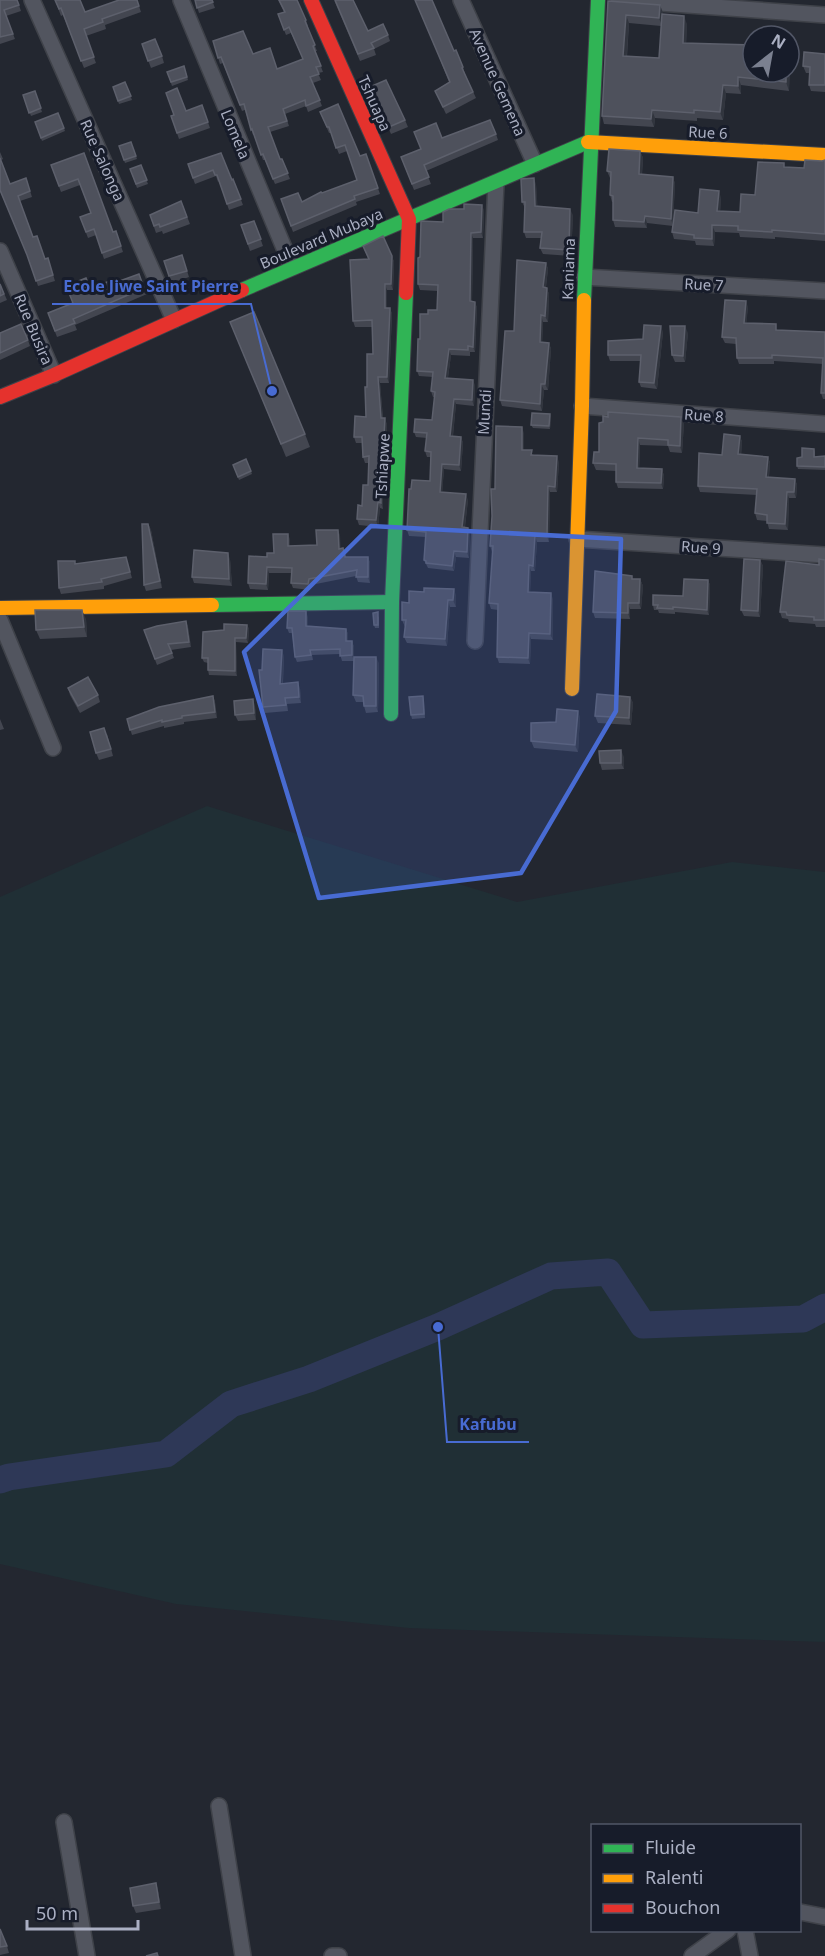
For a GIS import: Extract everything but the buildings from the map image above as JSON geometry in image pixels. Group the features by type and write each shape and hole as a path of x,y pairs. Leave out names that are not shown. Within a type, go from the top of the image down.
{"street":[{"name":"Rue Salonga","path":"32,0 174,321"},
{"name":"Lomela","path":"181,0 292,267"},
{"name":"Tshuapa","path":"311,0 409,219"},
{"name":"Avenue Gemena","path":"462,0 535,164"},
{"name":"Kaniama","path":"572,689 584,277 598,0"},
{"path":"618,0 825,15"},
{"name":"Boulevard Mubaya","path":"0,397 54,375 292,267 590,142"},
{"name":"Rue 6","path":"590,142 825,155"},
{"name":"Mundi","path":"475,641 496,183"},
{"name":"Tshiapwe","path":"391,714 392,602 409,219"},
{"name":"Rue Busira","path":"0,251 54,375"},
{"name":"Rue 7","path":"584,277 825,291"},
{"name":"Rue 8","path":"582,406 825,424"},
{"name":"Rue 9","path":"577,538 825,555"},
{"path":"0,608 392,602"},
{"path":"0,620 53,748"},
{"path":"219,1806 243,1956"},
{"path":"64,1821 87,1956"},
{"path":"801,1912 825,1917"},
{"path":"692,1956 725,1932"},
{"path":"745,1932 750,1956"},
{"path":"332,1956 339,1956"}],"highlighted area":[{"path":"371,526 621,539 616,711 521,873 319,898 244,652"}],"shaded area":[{"path":"207,806 517,902 732,862 825,872 825,1642 409,1628 176,1604 0,1564 0,897"}],"waterway":[{"path":"0,1480 166,1454 231,1404 309,1379 438,1327 551,1276 608,1272 643,1325 803,1319 825,1307"}],"traffic: fast":[{"path":"584,300 598,0"},
{"path":"242,290 588,142"},
{"path":"391,714 392,602 406,293"},
{"path":"212,605 392,602"}],"traffic: slow":[{"path":"588,142 825,155"},
{"path":"572,689 584,300"},
{"path":"0,608 212,605"}],"traffic: jam":[{"path":"311,0 409,219 406,293"},
{"path":"0,397 242,290"}],"place":[{"name":"Ecole Jiwe Saint Pierre","path":"272,391"},
{"name":"Kafubu","path":"438,1327"}]}
